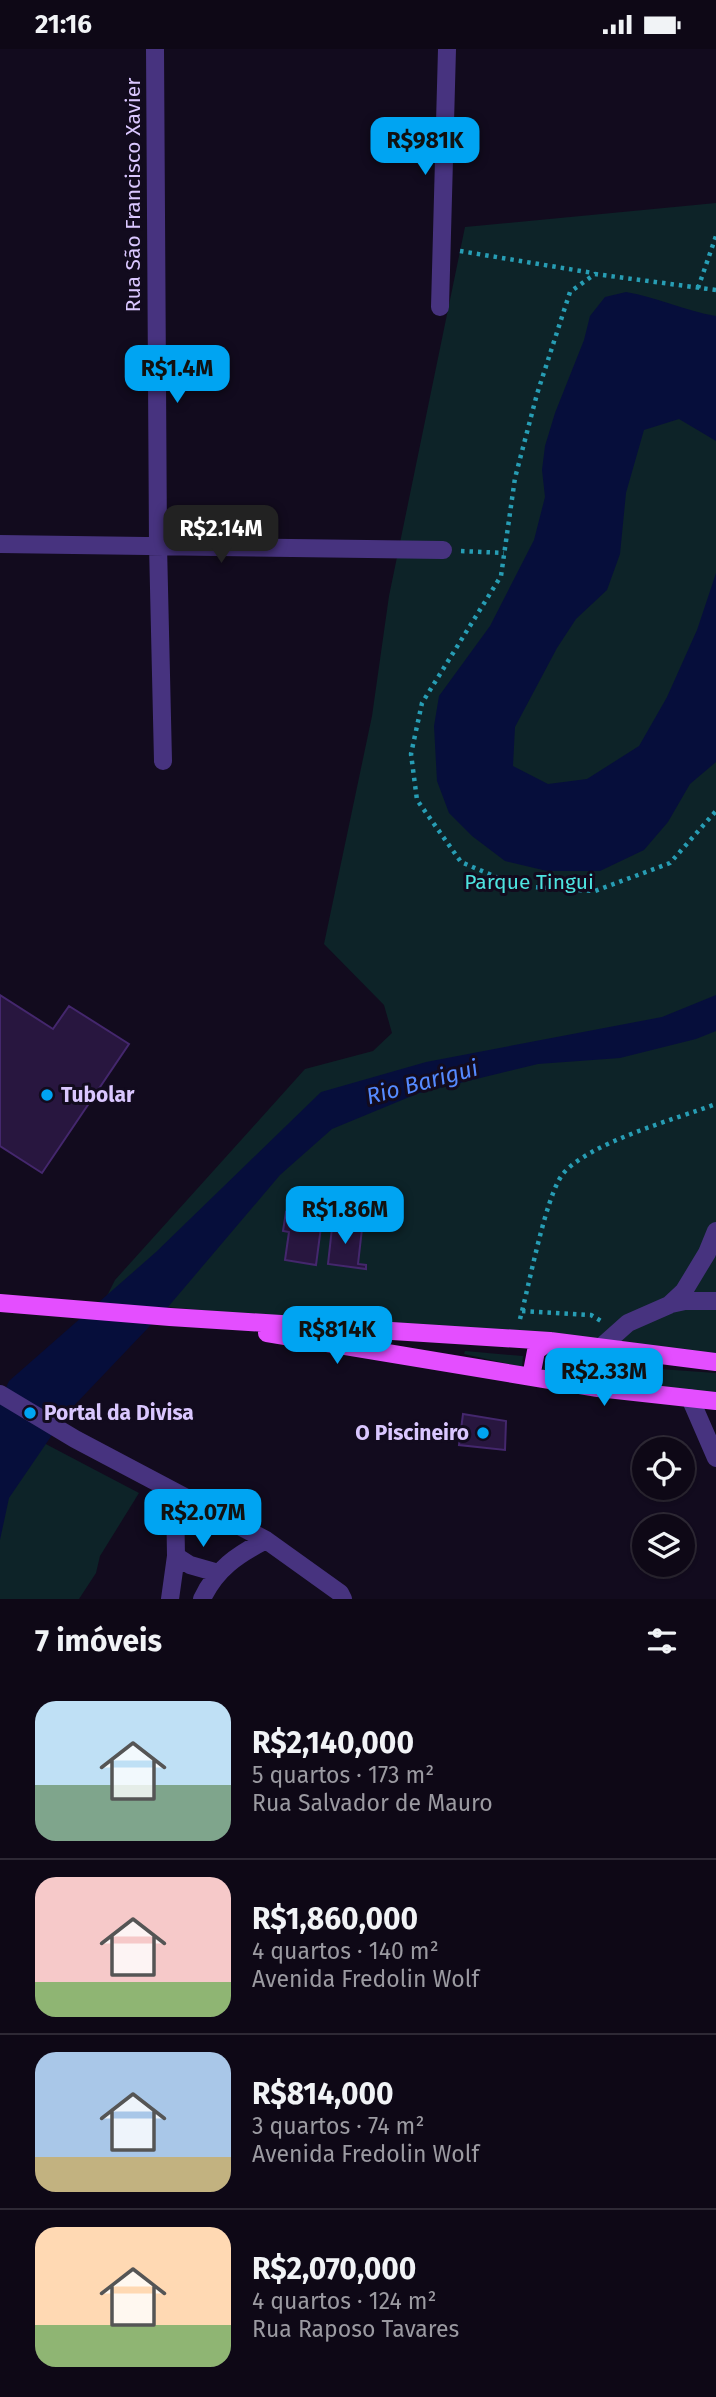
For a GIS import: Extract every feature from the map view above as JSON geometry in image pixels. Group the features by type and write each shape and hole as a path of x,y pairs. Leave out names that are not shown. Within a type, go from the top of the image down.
{"main road":[{"path":"2,1303 177,1318 515,1339 716,1362"},
{"path":"177,1318 598,1388 716,1401"},
{"path":"531,1377 536,1351 550,1342"},
{"path":"598,1388 596,1369 600,1348"}],"street":[{"name":"Rua São Francisco Xavier","path":"155,49 158,545 163,761"},
{"path":"440,307 447,49"},
{"path":"0,544 443,550"},
{"path":"669,1305 684,1291 697,1271 716,1231"},
{"path":"600,1348 628,1323 669,1305 685,1301 716,1301"},
{"path":"0,1394 75,1439 266,1539 340,1593 343,1599"},
{"path":"690,1398 716,1458"},
{"path":"170,1599 176,1556 175,1493"},
{"path":"202,1599 218,1573 233,1558 266,1539"},
{"path":"176,1556 190,1565 218,1573"}],"path":[{"path":"698,288 716,236"},
{"path":"442,248 716,291"},
{"path":"595,274 570,292 545,368 515,478 501,576 422,703 411,754 417,800 461,862 517,886 595,891 670,863 716,811"},
{"path":"443,550 504,553"},
{"path":"515,1339 543,1228 562,1176 580,1158 602,1147 716,1104"},
{"path":"522,1311 591,1315 604,1323"}],"green space":[{"name":"Parque Tingui","path":"716,203 716,1362 515,1339 168,1307 106,1298 115,1280 305,1069 373,1051 392,1033 384,1005 324,944 372,716 389,596 465,227"},
{"path":"465,1351 523,1356 522,1367 464,1354"},
{"path":"548,1359 566,1360 576,1364 585,1378 541,1371"},
{"path":"603,1365 716,1373 716,1398 621,1386 606,1375"},
{"path":"0,1420 139,1493 100,1556 96,1573 79,1599 0,1599"}],"water":[{"path":"626,292 716,316 716,441 679,419 644,430 626,493 620,554 607,590 576,619 557,648 515,727 513,766 548,784 587,779 639,746 667,697 697,630 716,573 716,762 690,784 668,822 644,850 600,871 547,871 505,861 472,836 449,813 437,781 434,726 439,696 490,626 534,540 545,497 542,470 545,446 584,340 590,316 605,297"},
{"name":"Rio Barigui","path":"716,995 716,1031 696,1039 620,1058 538,1064 419,1093 332,1129 280,1175 168,1307 67,1413 9,1498 0,1540 0,1400 9,1381 156,1252 321,1092 426,1062 662,1017"}],"building":[{"name":"Tubolar","path":"0,995 53,1029 69,1006 129,1044 42,1173 0,1146"},
{"path":"296,1203 320,1210 318,1226 321,1227 316,1265 285,1260 289,1232 283,1231 286,1212 292,1213"},
{"path":"336,1218 346,1219 345,1227 362,1229 358,1264 366,1265 366,1269 328,1264 332,1228 336,1228"},
{"name":"O Piscineiro","path":"463,1414 506,1421 505,1450 459,1445"}],"place":[{"name":"Tubolar","path":"47,1095"},
{"name":"Portal da Divisa","path":"30,1413"},
{"name":"O Piscineiro","path":"483,1433"}]}
